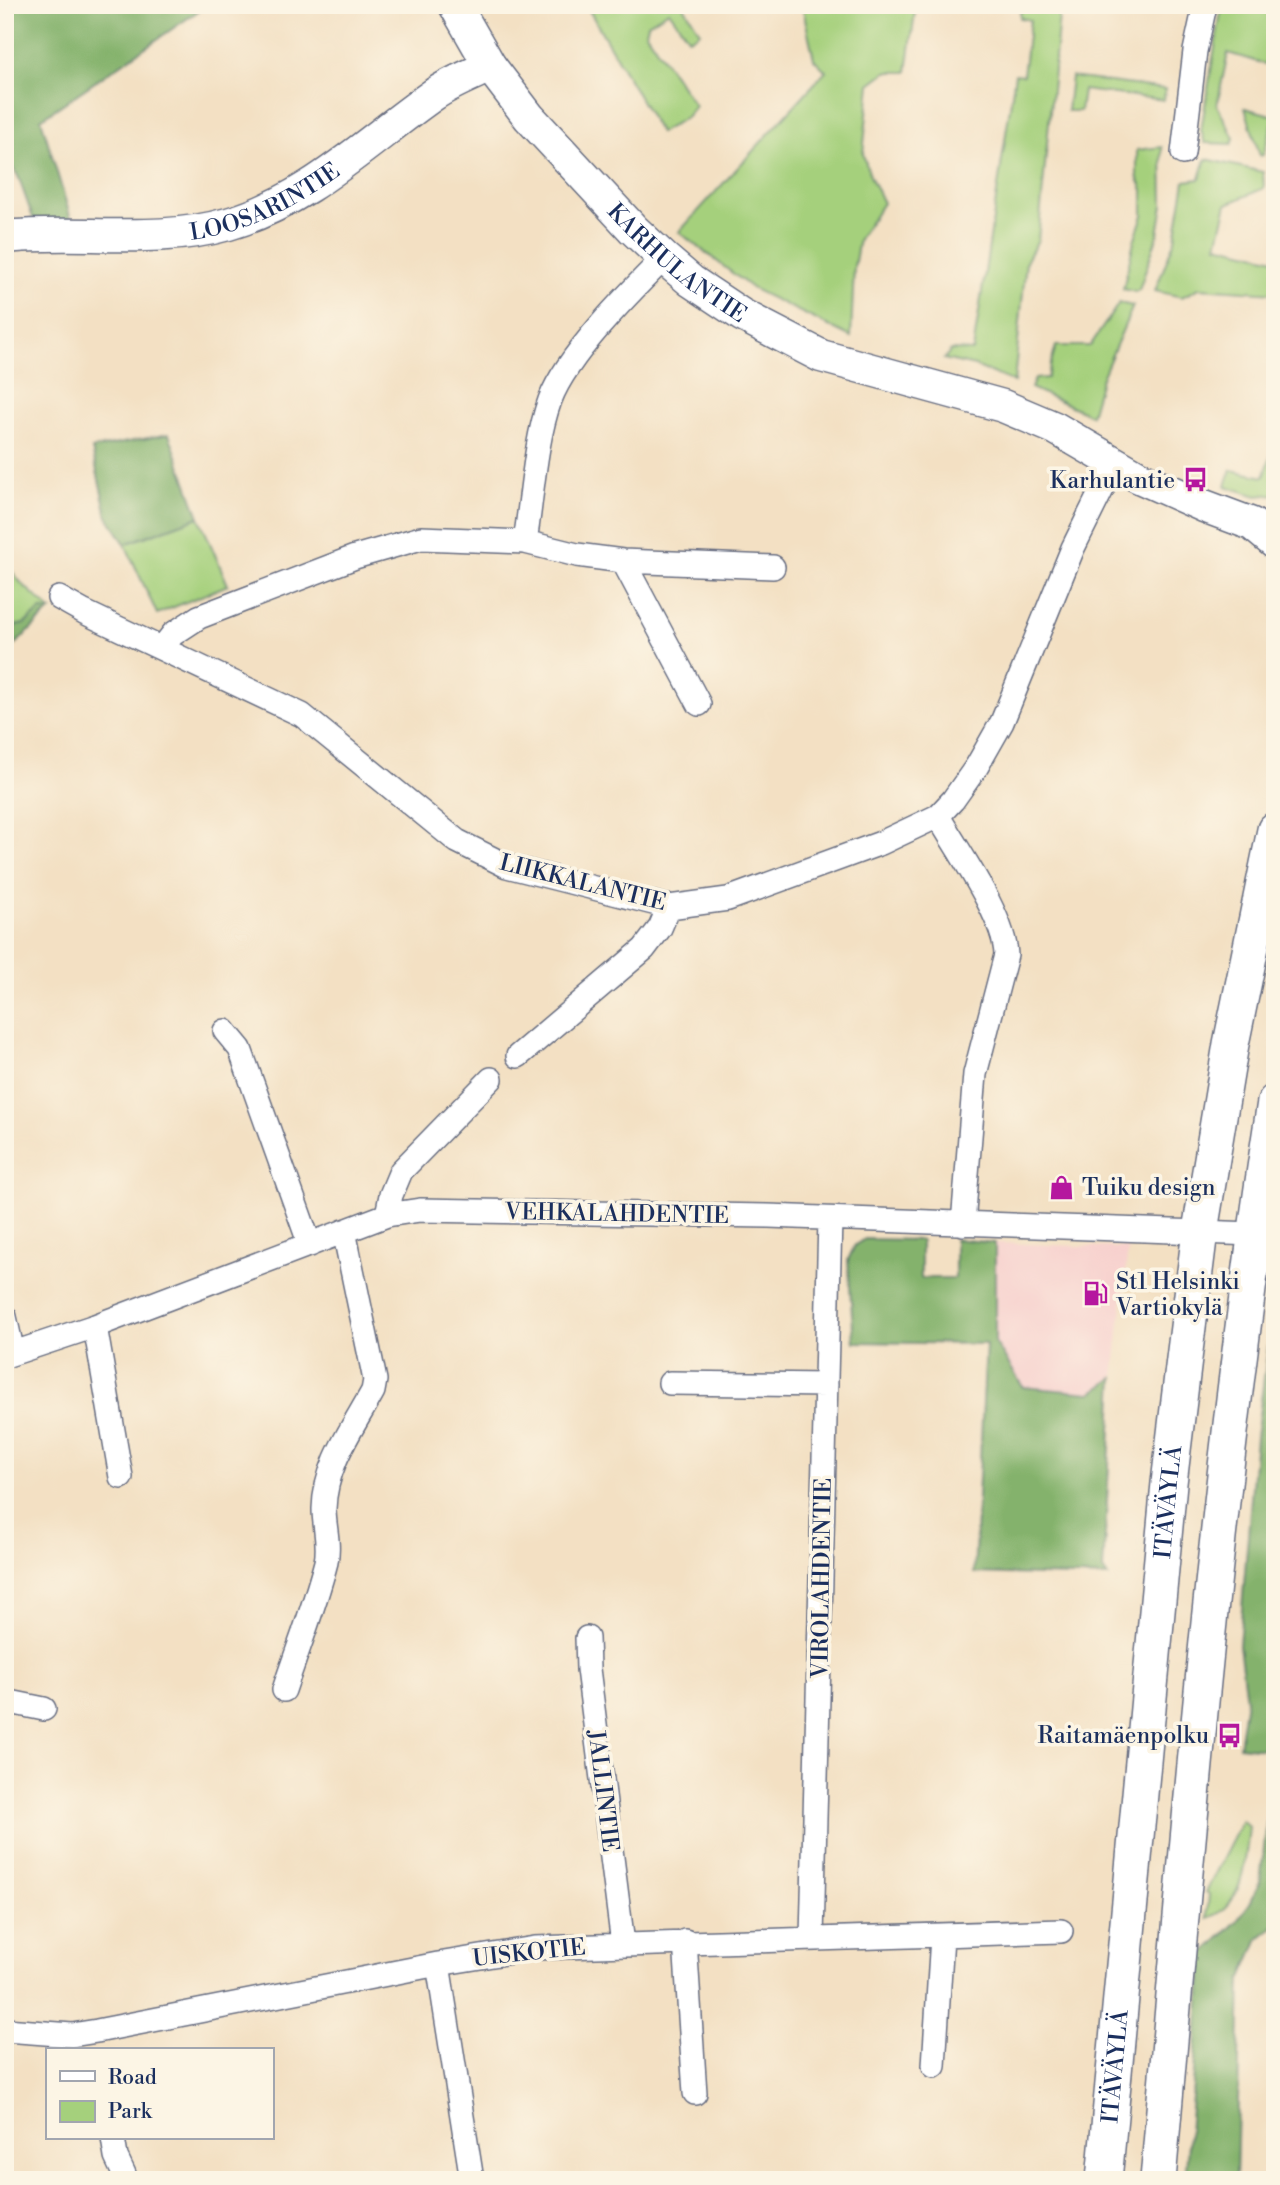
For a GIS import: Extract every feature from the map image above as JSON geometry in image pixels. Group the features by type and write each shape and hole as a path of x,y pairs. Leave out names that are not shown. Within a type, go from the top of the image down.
{"main road":[{"name":"KARHULANTIE","path":"455,5 490,65 529,117 633,229 664,258 691,281 742,315 821,356 1003,406 1055,428 1115,463 1204,506 1267,529"},
{"name":"LOOSARINTIE","path":"5,237 132,236 226,225 257,214 315,185 435,93 490,65"},
{"name":"ITÄVÄYLÄ","path":"1104,2180 1168,1497 1200,1231 1231,1044 1275,830"},
{"path":"1158,2180 1211,1602 1254,1234 1275,1102"}],"street":[{"path":"1184,153 1195,51 1205,5"},
{"path":"525,542 542,429 550,400 574,359 664,258"},
{"name":"LIIKKALANTIE","path":"59,598 302,715 457,842 483,856 507,866 669,907 728,899 881,842 938,816 977,766 1002,722 1073,548 1115,463"},
{"path":"162,648 173,634 199,617 397,543 421,538 525,542 577,555 623,561 773,567"},
{"path":"623,561 699,704"},
{"path":"938,816 990,906 1006,942 1006,955 975,1074 963,1224"},
{"path":"518,1056 644,949 660,928 669,907"},
{"path":"225,1031 240,1049 310,1245"},
{"path":"387,1215 391,1195 401,1171 491,1079"},
{"name":"VEHKALAHDENTIE","path":"9,1354 95,1326 387,1215 420,1210 830,1219 1254,1234"},
{"name":"VIROLAHDENTIE","path":"813,1938 830,1219"},
{"path":"285,1690 326,1561 328,1537 324,1510 335,1458 373,1391 375,1380 344,1231"},
{"path":"5,1317 9,1354"},
{"path":"95,1326 121,1477"},
{"path":"670,1383 826,1385"},
{"name":"JALLINTIE","path":"587,1638 588,1669 623,1944"},
{"path":"5,1700 44,1709"},
{"name":"UISKOTIE","path":"5,2030 72,2035 99,2041 438,1964 535,1948 685,1941 1061,1931"},
{"path":"934,2066 942,1936"},
{"path":"685,1941 695,2093"},
{"path":"438,1964 472,2180"},
{"path":"113,2140 116,2157 124,2174"}],"shaded area":[{"path":"995,1243 1128,1248 1114,1378 1091,1393 1023,1388 995,1343"}],"green space":[{"path":"5,5 207,5 41,119 71,219 34,221 18,176 5,156"},
{"path":"586,5 683,5 700,32 689,39 669,11 648,24 646,33 695,106 686,117 660,133"},
{"path":"802,5 916,5 907,72 886,72 870,84 863,154 883,203 859,239 854,267 851,337 753,289 679,232 826,71 814,59"},
{"path":"1021,5 1060,5 1038,240 1026,262 1014,382 975,366 944,359 951,350 973,351 1015,74 1023,75 1030,20 1020,18"},
{"path":"1224,5 1275,5 1275,67 1228,53 1217,105 1234,138 1232,144 1205,143 1201,130"},
{"path":"1071,77 1165,89 1164,100 1083,90 1080,111 1067,111"},
{"path":"1245,108 1275,116 1263,155 1260,156"},
{"path":"1162,147 1163,205 1158,234 1139,290 1135,292 1123,289 1143,215 1143,190 1137,176 1137,150"},
{"path":"1206,159 1263,172 1264,188 1227,204 1217,245 1275,259 1275,293 1199,288 1182,297 1155,291 1175,239 1185,181 1200,179"},
{"path":"1119,303 1133,306 1101,380 1091,415 1031,388 1035,379 1047,378 1056,346 1090,346"},
{"path":"169,434 199,517 125,544 107,515 92,449"},
{"path":"1275,444 1275,494 1257,496 1226,486 1231,470 1264,477"},
{"path":"199,517 228,585 157,614 125,544"},
{"path":"5,563 22,584 51,610 5,654"},
{"path":"41,610 51,610 5,654 5,628 24,624"},
{"path":"865,1239 921,1240 921,1278 955,1278 955,1239 995,1243 995,1342 1023,1387 1091,1393 1114,1378 1103,1570 1108,1577 974,1573 986,1344 854,1342 848,1260 855,1245"},
{"path":"1275,1296 1275,1750 1239,1746 1246,1700 1239,1645 1256,1437"},
{"path":"1275,1788 1275,1925 1259,1938 1241,1980 1236,2180 1185,2180 1204,1953 1236,1922 1250,1903 1260,1882 1270,1796"},
{"path":"1242,1821 1249,1827 1241,1880 1229,1904 1207,1918 1209,1894 1206,1892"}],"place":[{"name":"Karhulantie","path":"1195,480"},
{"name":"Tuiku design","path":"1062,1187"},
{"name":"St1 Helsinki Vartiokylä","path":"1096,1294"},
{"name":"Raitamäenpolku","path":"1229,1735"}]}
